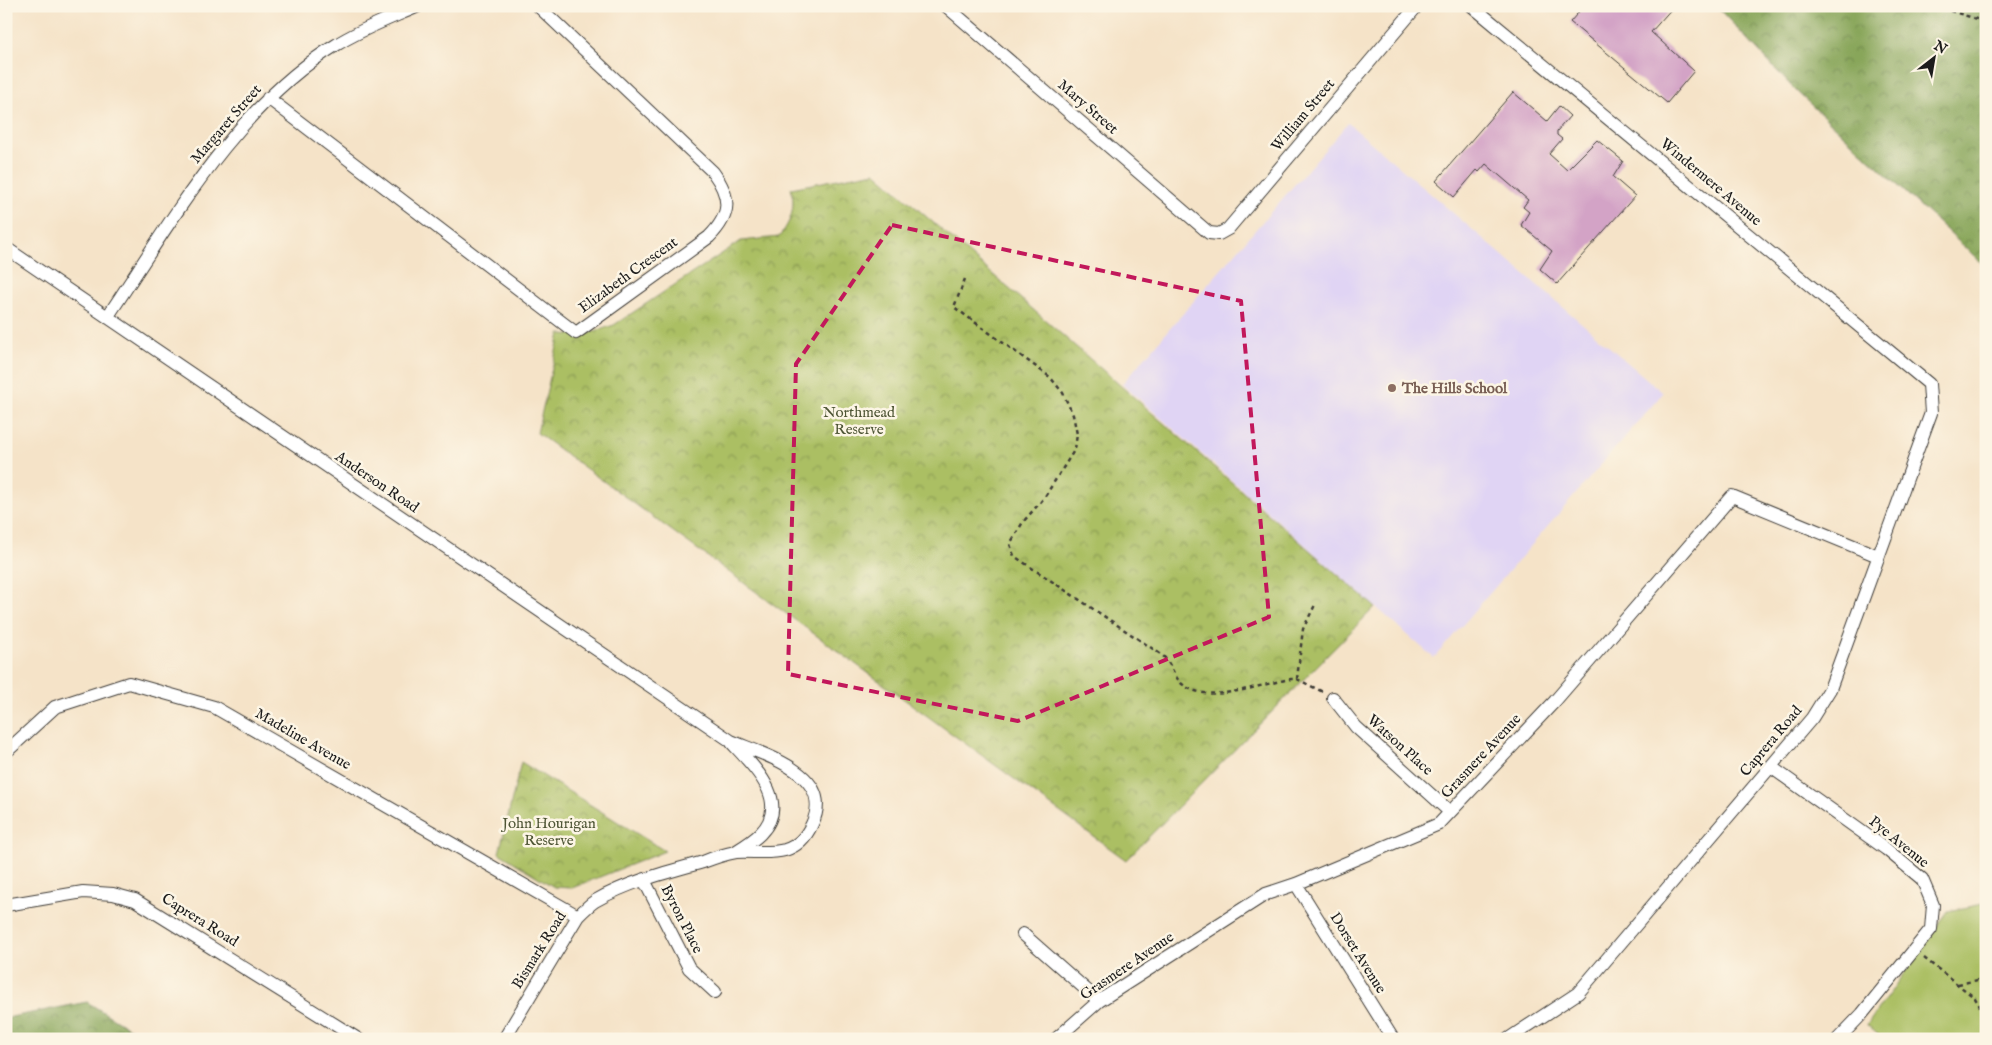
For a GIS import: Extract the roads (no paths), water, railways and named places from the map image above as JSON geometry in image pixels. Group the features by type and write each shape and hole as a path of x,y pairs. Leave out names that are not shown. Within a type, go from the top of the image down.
{"street":[{"name":"Margaret Street","path":"108,316 196,184 268,98 297,72 336,45 418,6"},
{"name":"Elizabeth Crescent","path":"268,98 576,333 709,237 720,227 725,215 725,193 712,172 538,6"},
{"name":"Mary Street","path":"946,6 1209,233"},
{"name":"William Street","path":"1209,233 1219,234 1228,229 1417,6"},
{"name":"Windermere Avenue","path":"1472,6 1929,384"},
{"name":"Anderson Road","path":"6,248 731,741 785,764 806,779 817,797 817,809 813,823 797,844 785,850 734,853 644,880"},
{"name":"Caprera Road","path":"1508,1039 1578,993 1812,718 1830,689 1931,413 1929,384"},
{"name":"Grasmere Avenue","path":"1056,1039 1099,1001 1266,894 1296,884 1438,824 1555,701 1732,496 1878,556"},
{"name":"Madeline Avenue","path":"6,752 55,707 129,683 205,704 223,712 578,916"},
{"name":"Watson Place","path":"1333,698 1356,727 1450,812"},
{"name":"Anderson Road","path":"731,741 762,776 773,800 771,816 765,829 734,853"},
{"name":"Pye Avenue","path":"1771,767 1886,848 1922,879 1933,905 1931,929 1862,1014 1838,1039"},
{"name":"Bismark Road","path":"504,1039 578,916 594,901 644,880"},
{"name":"Byron Place","path":"644,880 689,968 715,992"},
{"name":"Dorset Avenue","path":"1296,884 1393,1039"},
{"name":"Caprera Road","path":"6,905 82,892 113,894 135,900 358,1039"},
{"path":"1023,934 1099,1001"}],"place":[{"name":"The Hills School","path":"1392,388"}],"park label":[{"name":"Northmead Reserve","path":"859,420"},
{"name":"John Hourigan Reserve","path":"549,832"}]}
